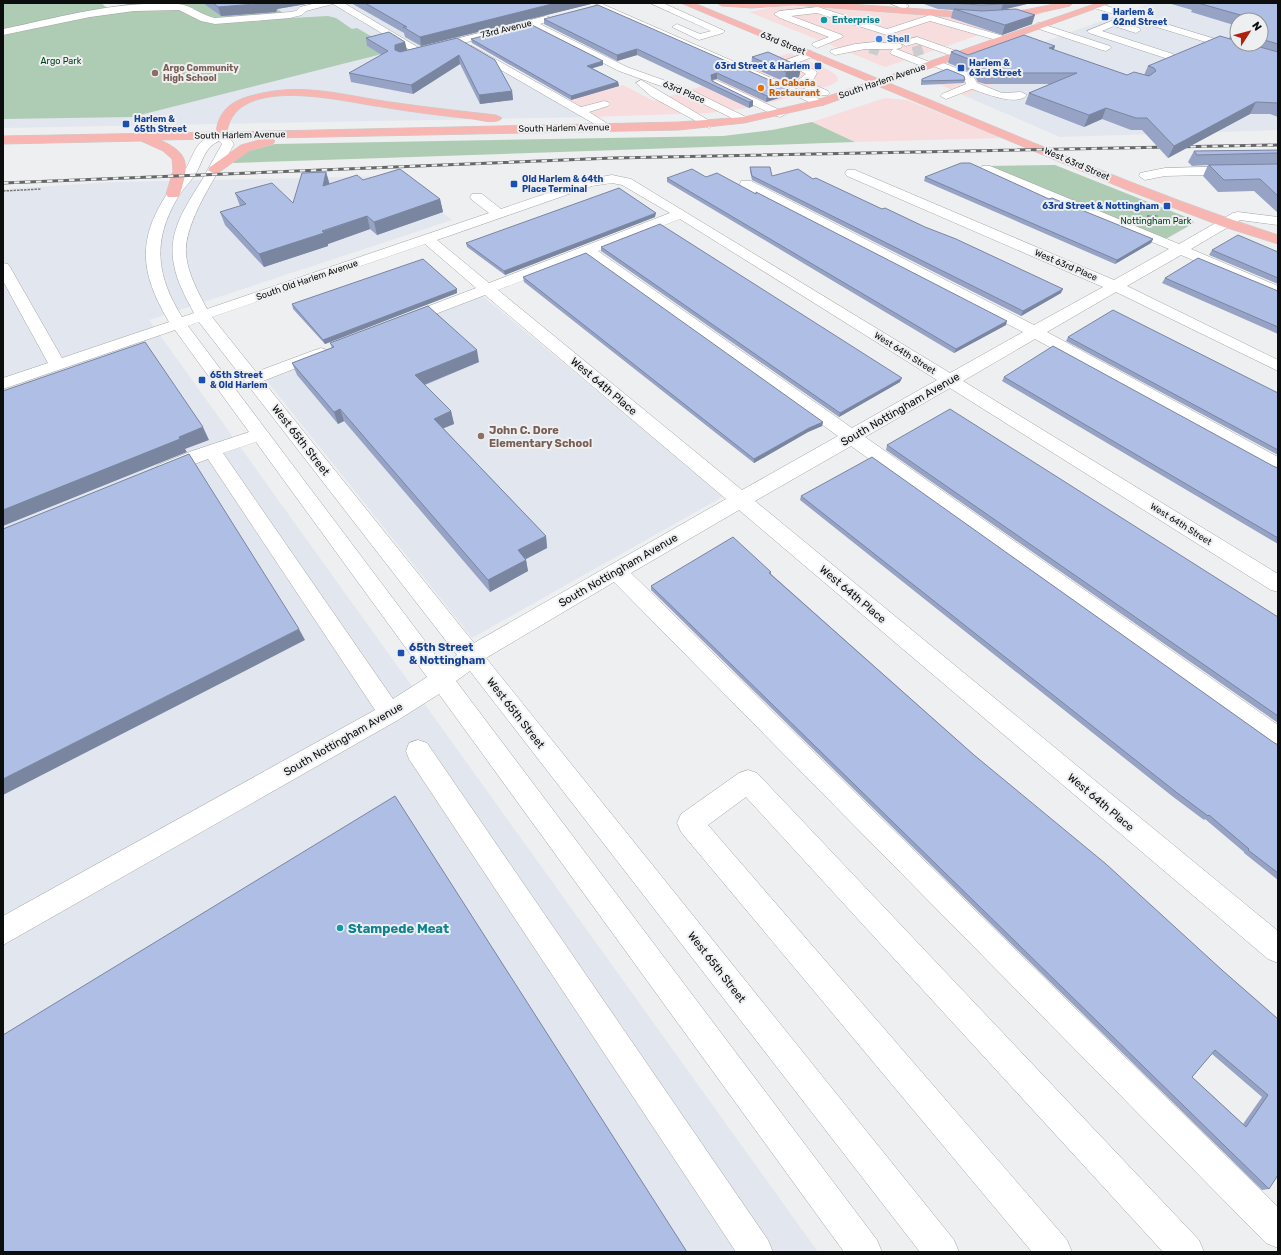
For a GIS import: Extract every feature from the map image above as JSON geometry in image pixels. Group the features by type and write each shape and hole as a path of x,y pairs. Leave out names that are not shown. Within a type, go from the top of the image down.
{"main road":[{"name":"63rd Street","path":"686,3 743,26 835,52 853,59"},
{"name":"63rd Street","path":"712,3 755,20"},
{"path":"722,3 746,5 794,3 979,16 1019,14 1074,3"},
{"path":"743,26 738,21 741,15 757,8 781,4"},
{"name":"South Harlem Avenue","path":"3,140 643,127 709,124 744,120 780,114 820,103 835,98 881,76 896,76 1101,4"},
{"name":"63rd Street","path":"813,47 881,76"},
{"name":"West 63rd Street","path":"881,76 1132,187 1278,235"},
{"path":"896,76 915,84"},
{"path":"221,136 223,122 229,111 236,105 263,94 300,90 434,112 519,120 643,127"},
{"path":"933,91 961,102"},
{"path":"214,170 245,148 300,134"},
{"path":"141,137 176,154 180,161 181,171 173,194"},
{"path":"1131,171 1163,184"},
{"name":"West 63rd Street","path":"1217,206 1232,219 1278,240"}],"street":[{"path":"295,3 304,9"},
{"path":"3,32 115,7 181,7 195,13 205,20 215,20 290,15 299,13 304,9 329,3"},
{"path":"336,3 419,51"},
{"path":"655,3 720,31 699,37 665,22"},
{"path":"894,3 904,6"},
{"path":"1101,4 1278,61"},
{"path":"601,5 820,103"},
{"path":"835,98 803,84 802,81 809,78 812,73 790,62 813,47 838,37 778,14 818,10 887,32 916,23 949,34 955,35 970,30 1028,43"},
{"name":"73rd Avenue","path":"408,54 554,17"},
{"name":"63rd Place","path":"532,23 623,69 687,92 744,120"},
{"path":"1149,34 1114,23 1092,31 1169,56"},
{"path":"1039,26 1114,51"},
{"path":"1191,47 1209,40"},
{"path":"459,41 602,124"},
{"path":"835,52 851,47 958,54"},
{"path":"898,49 931,64 968,76 972,85"},
{"path":"1151,63 1180,51"},
{"name":"63rd Place","path":"623,69 656,95 709,124"},
{"path":"687,92 749,72"},
{"path":"709,85 780,114"},
{"path":"946,96 972,85 1001,96 1021,95"},
{"path":"580,111 604,104"},
{"path":"221,136 205,144 191,171 173,194 155,229 151,243 153,269 157,283 167,306 178,324 259,435 865,1252"},
{"name":"West 65th Street","path":"221,136 228,144 188,213 181,228 178,241 184,278 203,316 942,1252"},
{"path":"986,169 1180,249 1278,292"},
{"path":"1145,176 1165,172 1278,169"},
{"name":"West 63rd Place","path":"851,172 1117,287 1278,366"},
{"name":"South Old Harlem Avenue","path":"3,384 589,183 612,179"},
{"name":"West 64th Street","path":"612,179 626,182 681,214 1278,584"},
{"path":"746,184 1035,332 1278,465"},
{"path":"477,197 499,214"},
{"path":"395,324 681,214"},
{"path":"1232,219 1278,221"},
{"name":"South Nottingham Avenue","path":"3,931 390,713 423,693 487,645 1035,332 1117,287 1232,219"},
{"name":"West 64th Place","path":"428,239 1278,949"},
{"path":"587,250 1278,738"},
{"path":"3,267 57,365"},
{"path":"253,379 337,347"},
{"path":"148,476 199,455 213,452 259,435"},
{"path":"213,452 390,713"},
{"path":"616,571 1278,1231"},
{"path":"418,751 756,1252"},
{"path":"1055,1252 690,823 748,781 1187,1252"}],"path":[{"path":"3,191 41,188"}],"shaded area":[{"name":"Argo Community High School","path":"3,3 101,3 107,8 133,3 596,3 396,53 462,43 591,117 3,128"},
{"path":"1151,3 1278,3 1278,130 1060,137 965,96 999,82 1038,44"},
{"path":"778,6 1007,17 1044,13 885,67 749,12"},
{"path":"790,53 829,70 837,76 838,81 831,85 781,100 748,108 709,113 591,117 564,102 623,85 654,101 748,72 741,68"},
{"path":"960,67 1000,82 965,96 934,82 941,73"},
{"path":"885,98 907,100 1002,138 855,142 812,122"},
{"path":"395,176 452,220 149,320 818,1252 3,1252 3,189 114,182"},
{"name":"John C. Dore Elementary School","path":"478,292 724,496 472,638 263,376"}],"green space":[{"name":"Argo Park","path":"3,3 101,3 107,8 133,3 268,3 291,18 328,16 336,18 352,29 357,28 381,42 367,46 382,54 132,117 3,119"},
{"path":"812,122 855,142 233,163 241,153 275,144 723,136 772,130"},
{"name":"Nottingham Park","path":"1055,165 1191,219 1194,223 1164,240 985,166"}],"building":[{"path":"213,3 267,3 218,7"},
{"path":"365,3 556,3 420,37 403,27 407,27"},
{"path":"948,3 1006,3 981,5"},
{"path":"1198,3 1278,3 1278,44 1269,41 1269,12 1230,12"},
{"path":"598,5 790,89 767,96 717,73 711,75 712,81 753,101 749,102 637,49 617,55 544,19"},
{"path":"954,9 982,11 1016,9 1035,15 1005,25"},
{"path":"530,24 603,61 587,66 618,82 571,96 471,39"},
{"path":"389,32 405,42 395,45 395,50 400,52 457,38 495,60 512,91 479,95 459,55 411,85 349,73 388,51 366,38"},
{"path":"1024,35 1055,46 1049,48 1127,75 1134,72 1149,76 1156,71 1154,68 1148,66 1220,36 1229,39 1229,52 1269,52 1269,50 1278,52 1278,103 1256,102 1174,146 1147,118 1136,118 1106,108 1089,115 1029,93 1077,73 988,73 981,71 976,62 951,52 956,50 968,55"},
{"path":"768,52 801,67 786,72 752,57"},
{"path":"947,69 964,76 965,80 922,81 922,79"},
{"path":"1278,150 1278,153 1197,155 1194,151"},
{"path":"961,163 970,163 1049,199 1052,198 1153,239 1117,260 925,177"},
{"path":"1278,164 1278,196 1260,179 1224,180 1209,165"},
{"path":"750,167 770,167 772,176 798,169 813,179 816,178 882,209 885,208 925,227 956,239 1063,289 1023,311 752,176"},
{"path":"400,169 440,199 374,222 367,216 322,231 324,233 259,254 220,212 246,204 235,193 272,183 293,203 302,173 326,172 323,186 357,175 363,180"},
{"path":"692,169 706,177 717,173 1007,321 956,349 667,178"},
{"path":"619,188 656,213 504,271 466,243"},
{"path":"660,224 902,378 840,413 601,247"},
{"path":"1238,235 1278,252 1278,278 1212,250"},
{"path":"586,253 823,422 809,428 754,459 523,277"},
{"path":"1198,258 1278,291 1278,327 1165,278"},
{"path":"423,259 457,289 323,340 292,304"},
{"path":"428,306 477,350 415,375 451,411 434,419 546,536 518,550 526,560 488,580 340,409 334,412 292,363 334,347 330,343"},
{"path":"1113,310 1278,393 1278,450 1068,337"},
{"path":"145,342 203,427 179,437 180,439 3,510 3,391"},
{"path":"1053,346 1278,468 1278,538 1004,377"},
{"path":"950,409 1278,617 1278,716 887,445"},
{"path":"189,454 299,629 3,779 3,529"},
{"path":"872,457 1278,745 1278,873 1248,850 1249,849 1209,815 1208,816 1176,792 801,496"},
{"path":"733,537 771,572 769,573 974,755 1106,864 1278,1019 1278,1175 1269,1189 651,586","holes":["1215,1050 1268,1095 1246,1127 1192,1077"]},
{"name":"Stampede Meat","path":"395,796 687,1252 3,1252 3,1035"}],"tunnel":[{"path":"870,48 879,51"},
{"path":"913,52 923,49"}],"railway":[{"path":"3,183 613,158 1278,145"}],"place":[{"name":"Harlem & 62nd Street","path":"1105,17"},
{"name":"Enterprise","path":"824,20"},
{"name":"Shell","path":"879,39"},
{"name":"63rd Street & Harlem","path":"818,66"},
{"name":"Harlem & 63rd Street","path":"961,68"},
{"name":"Argo Community High School","path":"155,73"},
{"name":"La Cabaña Restaurant","path":"761,88"},
{"name":"Harlem & 65th Street","path":"126,124"},
{"name":"Old Harlem & 64th Place Terminal","path":"514,184"},
{"name":"63rd Street & Nottingham","path":"1167,206"},
{"name":"65th Street & Old Harlem","path":"202,380"},
{"name":"John C. Dore Elementary School","path":"481,436"},
{"name":"65th Street & Nottingham","path":"401,653"},
{"name":"Stampede Meat","path":"340,928"}]}
